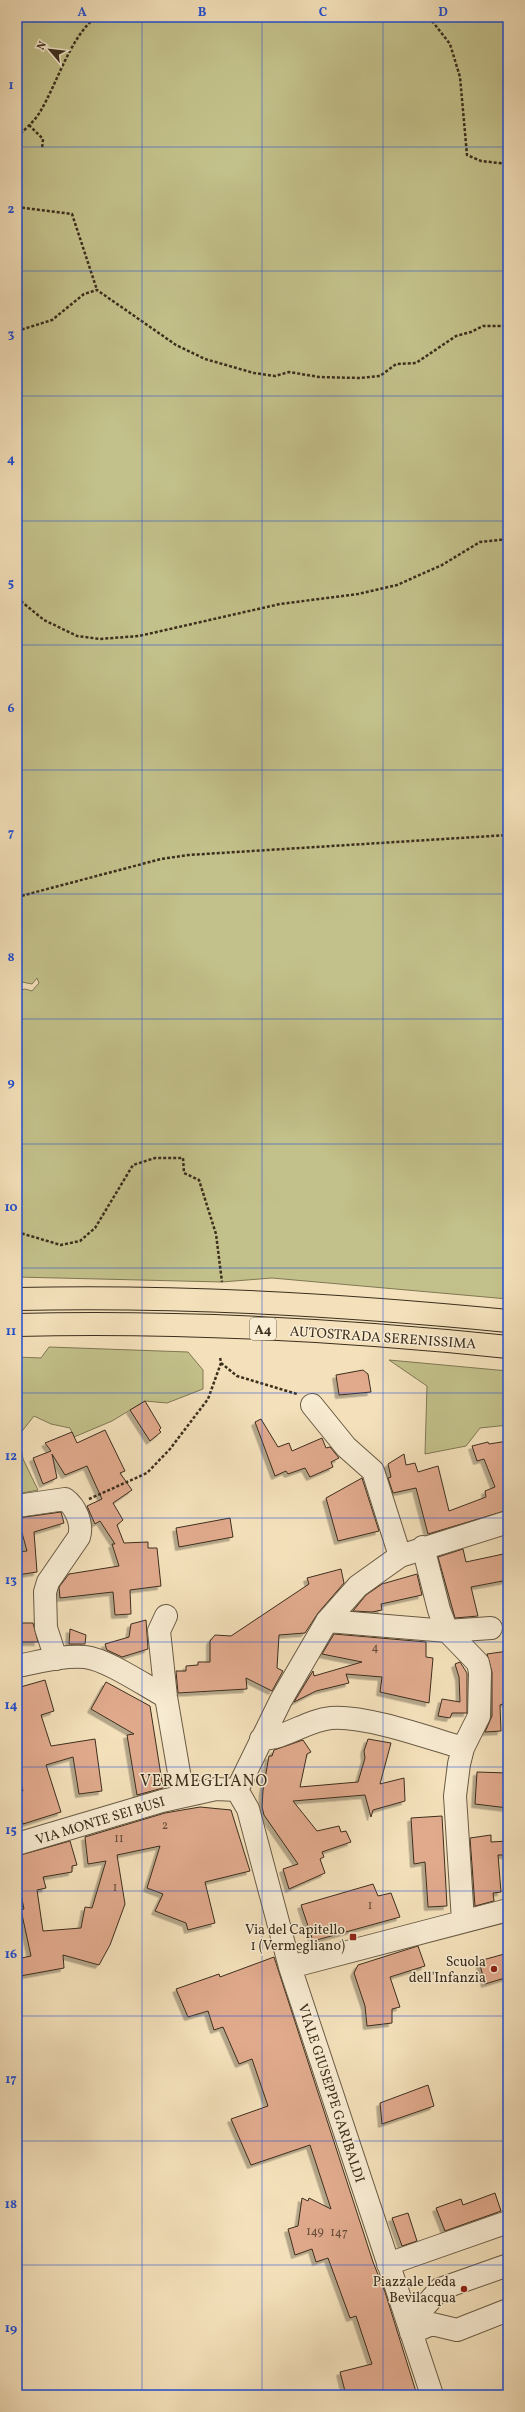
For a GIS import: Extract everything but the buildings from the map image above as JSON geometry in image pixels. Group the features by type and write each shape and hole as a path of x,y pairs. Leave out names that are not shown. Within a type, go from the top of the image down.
{"highway":[{"name":"AUTOSTRADA SERENISSIMA","path":"17,1299 267,1304 394,1309 508,1321"},
{"name":"AUTOSTRADA SERENISSIMA","path":"17,1325 258,1329 393,1335 508,1347"}],"street":[{"path":"312,1405 346,1447 373,1472 400,1556"},
{"path":"17,1506 65,1499 73,1505 81,1530 79,1537 48,1582 45,1592 46,1628 56,1659"},
{"path":"237,1790 258,1745 327,1621 358,1586 400,1556 423,1547 508,1522"},
{"path":"423,1547 439,1610 447,1631 478,1662 480,1672 479,1716 463,1748 458,1764 455,1796 463,1921"},
{"path":"166,1616 159,1631 166,1697 183,1796"},
{"path":"327,1621 447,1631 491,1628"},
{"path":"17,1666 56,1659 86,1657 112,1668 166,1697"},
{"path":"258,1745 309,1723 331,1718 354,1718 463,1748"},
{"name":"VIA MONTE SEI BUSI","path":"17,1844 183,1796 216,1789 237,1790"},
{"name":"VIALE GIUSEPPE GARIBALDI","path":"237,1790 248,1809 290,1967 432,2395"},
{"path":"290,1967 508,1910"},
{"path":"388,2264 508,2222"},
{"path":"408,2323 440,2289 508,2264"},
{"path":"408,2323 432,2324 457,2330 508,2310"}],"path":[{"path":"17,137 39,114 71,50 90,22 96,17"},
{"path":"429,17 450,44 460,77 467,155 481,161 508,164"},
{"path":"29,125 43,139 42,149"},
{"path":"17,207 72,214 97,290 176,345 205,359 254,373 275,376 289,372 319,377 360,378 380,376 396,364 416,363 456,336 471,332 483,326 508,326"},
{"path":"17,331 52,320 84,294 97,290"},
{"path":"17,598 44,620 77,636 100,639 139,636 280,604 358,594 397,586 442,565 480,542 508,539"},
{"path":"17,897 161,859 188,855 508,835"},
{"path":"17,1232 61,1245 80,1241 99,1222 108,1209 119,1185 133,1165 156,1158 183,1158 184,1173 199,1180 216,1234 222,1282"},
{"path":"73,1505 147,1473 170,1449 208,1399 221,1364 220,1357"},
{"path":"221,1364 237,1376 300,1394 312,1405"}],"shaded area":[{"path":"17,17 508,17 508,1299 272,1278 222,1282 17,1277 17,989 18,991 25,989 32,991 39,983 37,978 32,984 22,982 17,986"},
{"path":"49,1347 188,1352 203,1370 203,1389 167,1403 145,1401 112,1421 74,1437 70,1428 51,1424 34,1416 19,1435 23,1459 38,1490 17,1494 17,1357 41,1358"},
{"path":"389,1360 508,1371 508,1425 480,1428 466,1446 425,1454 427,1386"}],"place":[{"name":"Via del Capitello 1 (Vermegliano)","path":"353,1937"},
{"name":"Scuola dell'Infanzia","path":"494,1969"},
{"name":"Piazzale Leda Bevilacqua","path":"464,2289"}],"district":[{"name":"VERMEGLIANO","path":"204,1780"}]}
